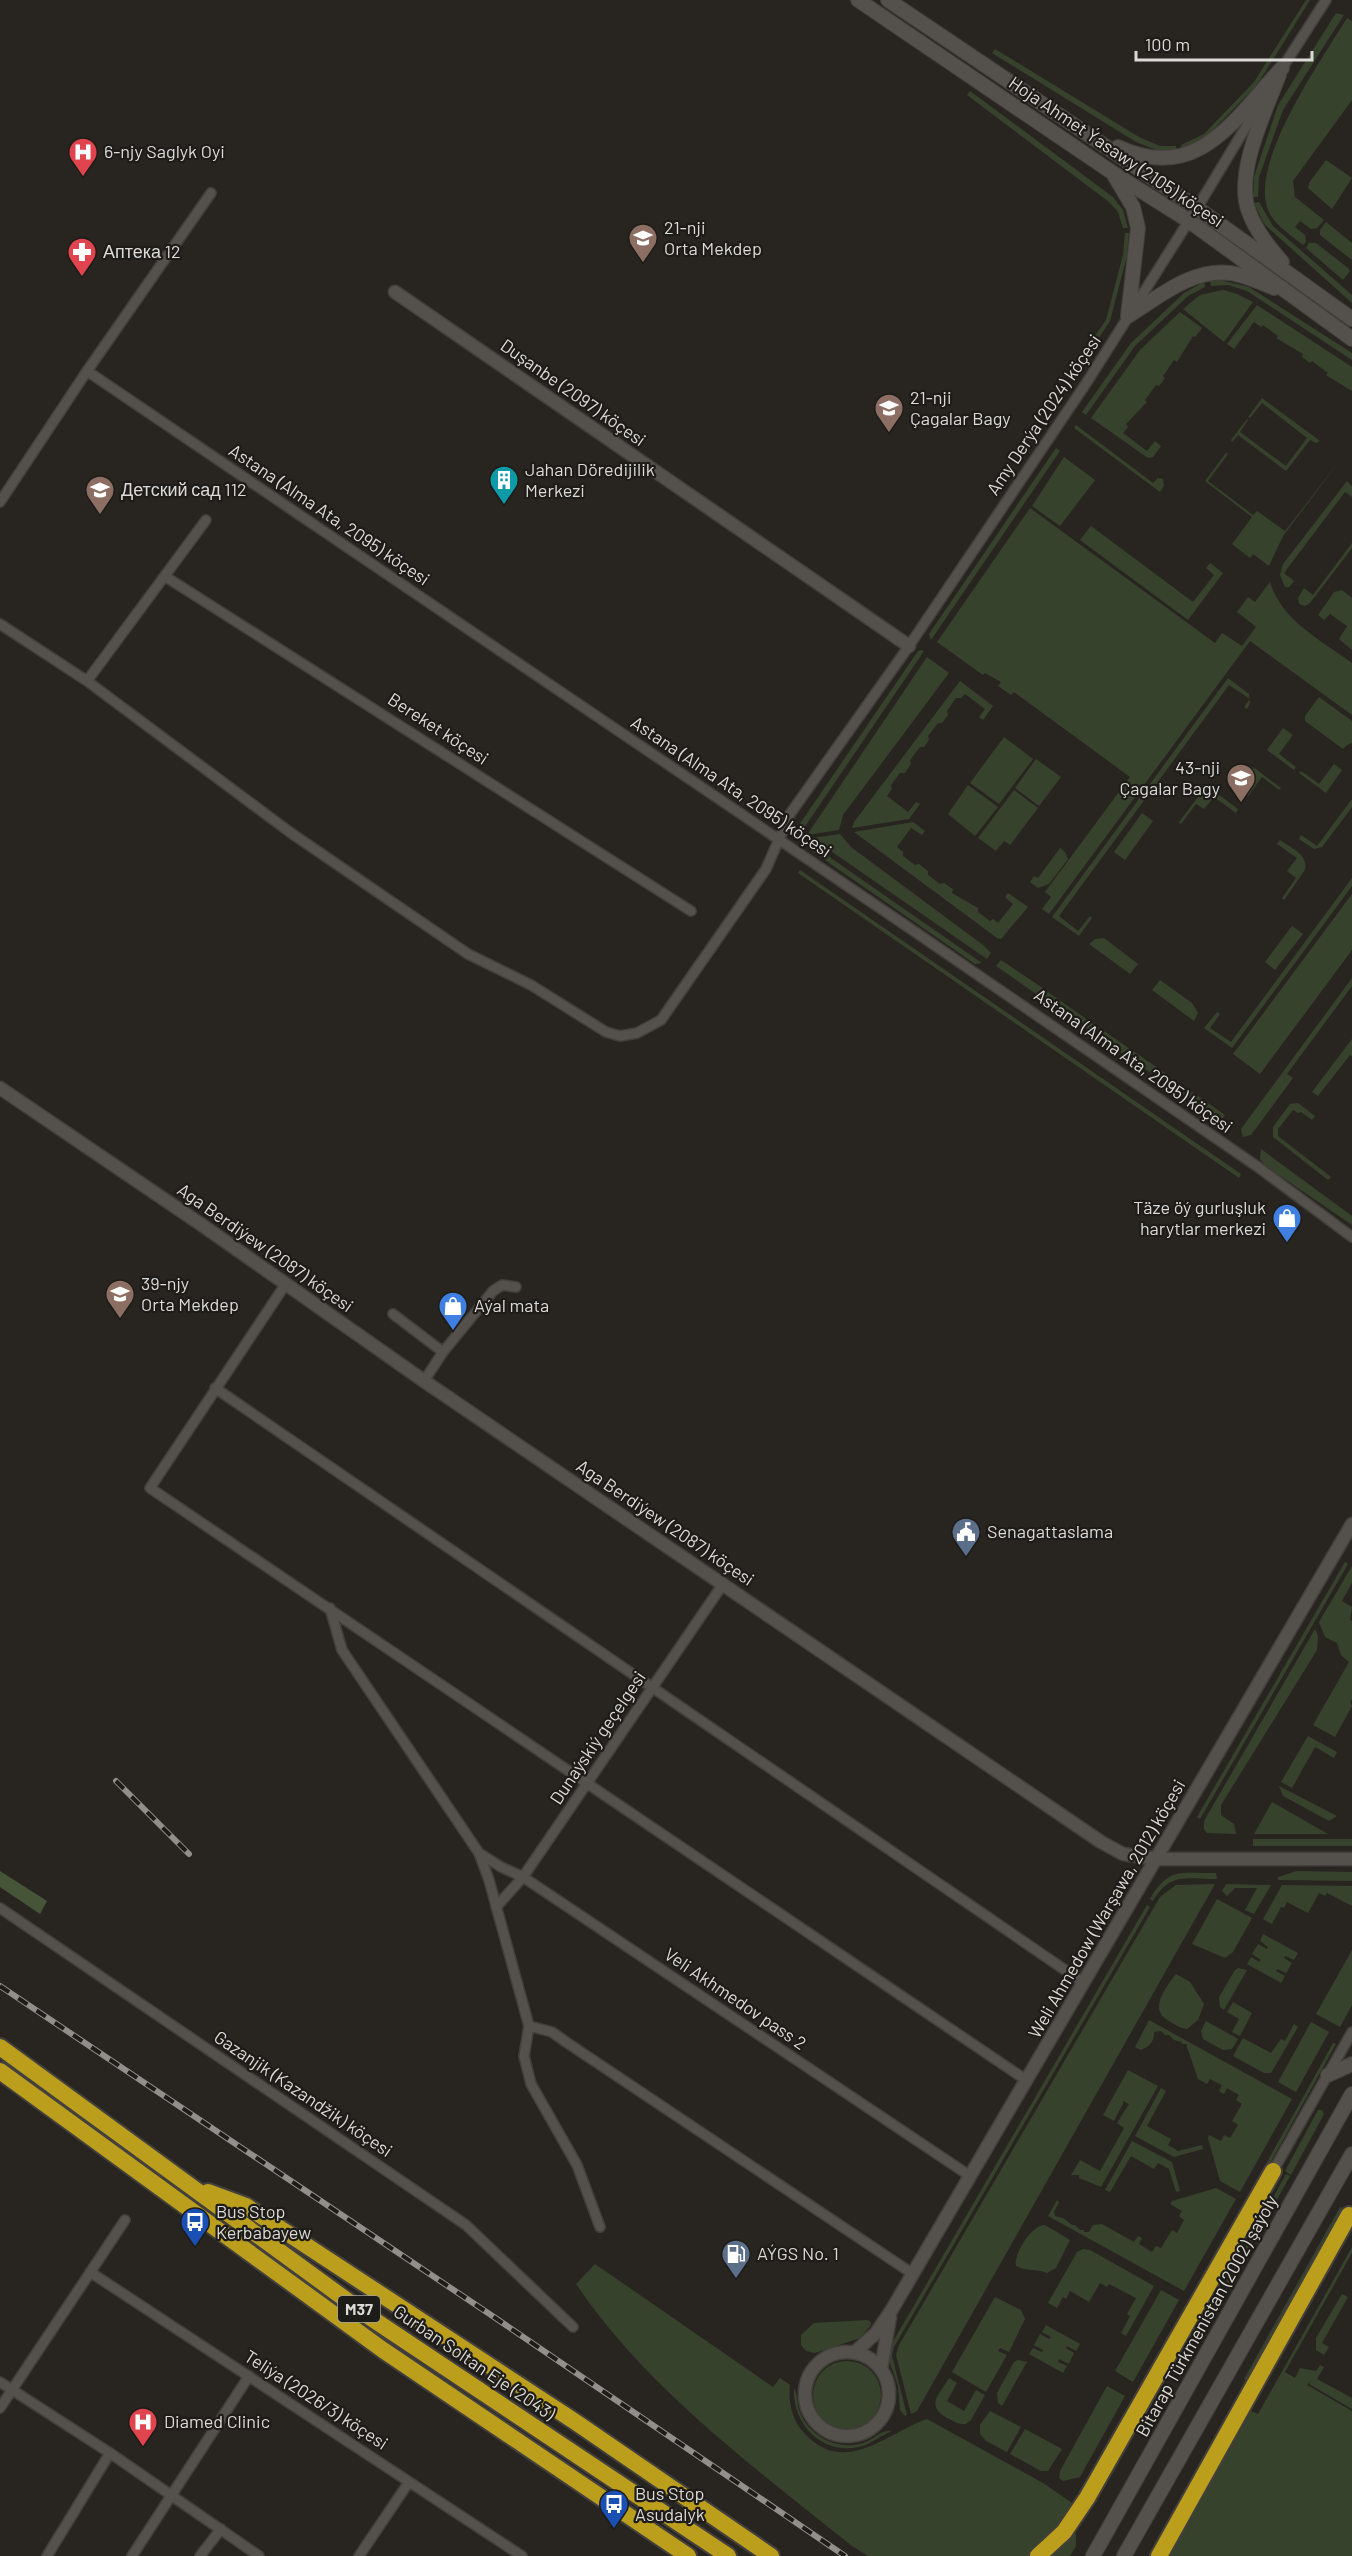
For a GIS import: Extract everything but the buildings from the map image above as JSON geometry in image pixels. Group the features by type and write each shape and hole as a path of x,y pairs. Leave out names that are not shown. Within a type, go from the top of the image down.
{"highway":[{"name":"Gurban Soltan Eje (2043)","path":"2,2059 190,2186 371,2318 728,2556"},
{"name":"Gurban Soltan Eje (2043)","path":"2,2059 383,2350 688,2556"},
{"path":"1038,2556 1064,2532 1088,2498 1274,2171"},
{"path":"190,2186 246,2206 574,2421 771,2556"},
{"path":"1159,2556 1351,2213"}],"main road":[{"name":"Hoja Ahmet Ýasawy (2105) köçesi","path":"858,0 1113,173 1189,220 1352,339"},
{"name":"Hoja Ahmet Ýasawy (2105) köçesi","path":"888,0 1197,208 1352,319"},
{"path":"1065,120 1133,154 1148,158 1182,157 1193,154 1212,141 1282,68"},
{"path":"1282,68 1255,139 1247,175 1246,201 1261,235 1300,280"},
{"path":"1113,173 1133,207 1138,228 1128,316"},
{"path":"1128,316 1189,279 1213,272 1241,275 1293,295"},
{"path":"1328,2075 1352,2064"},
{"name":"Bitarap Türkmenistan (2002) şaýoly","path":"1093,2556 1352,2094"},
{"path":"1124,2556 1352,2154"}],"street":[{"name":"Amy Derýa (2024) köçesi","path":"0,624 87,681 291,833 468,954 531,985 606,1032 620,1036 638,1033 661,1020 766,869 790,814 909,646 1087,382 1326,0"},
{"path":"0,502 87,371 211,193"},
{"name":"Duşanbe (2097) köçesi","path":"395,292 909,646"},
{"name":"Astana (Alma Ata, 2095) köçesi","path":"87,371 1258,1167 1352,1237"},
{"path":"87,681 206,520"},
{"name":"Bereket köçesi","path":"166,577 691,911"},
{"name":"Aga Berdiýew (2087) köçesi","path":"0,1089 1101,1842 1123,1854 1157,1859 1352,1859"},
{"path":"285,1285 150,1488 1026,2080"},
{"path":"424,1381 443,1352 494,1290 502,1285 516,1287"},
{"path":"393,1314 443,1352"},
{"path":"215,1388 1084,1983"},
{"name":"Weli Ahmedow (Warşawa, 2012) köçesi","path":"891,2311 881,2369 888,2383 889,2398 881,2420 869,2430 855,2436 839,2436 825,2430 813,2420 806,2406 805,2390 809,2375 818,2363 832,2355 855,2352 876,2333 891,2311 1352,1524"},
{"name":"Dunaýskiý geçelgesi","path":"496,1907 523,1878 723,1584"},
{"path":"330,1608 342,1650 479,1853 529,2026 524,2056 531,2084 577,2165 600,2228"},
{"name":"Veli Akhmedov pass 2","path":"479,1853 523,1878 970,2176"},
{"name":"Gazanjik (Kazandžik) köçesi","path":"0,1908 466,2225 573,2327"},
{"path":"529,2026 552,2032 913,2274"},
{"path":"1274,2171 1352,2032"},
{"path":"0,2408 126,2220"},
{"name":"Teliýa (2026/3) köçesi","path":"90,2272 522,2556"},
{"path":"855,2352 869,2358 881,2369"},
{"path":"132,2556 249,2376"},
{"path":"0,2382 110,2453 259,2556"},
{"path":"47,2556 110,2453"},
{"path":"359,2556 409,2482"},
{"path":"200,2556 221,2529"}],"green space":[{"path":"1306,0 1310,0 1257,85 1206,137 1183,150 1181,145 1204,134 1254,82"},
{"path":"1336,13 1344,15 1283,110 1259,177 1258,197 1253,197 1254,177 1278,105"},
{"path":"1347,18 1352,21 1352,100 1293,181 1295,197 1324,220 1317,228 1311,229 1300,221 1295,227 1305,235 1306,242 1303,245 1278,225 1270,215 1265,190 1269,166 1291,111"},
{"path":"995,49 1139,137 1160,146 1176,146 1177,151 1159,151 1136,142 992,53"},
{"path":"970,91 1113,197 1123,210 1128,228 1123,228 1118,212 1109,202 967,95"},
{"path":"1326,160 1352,178 1332,209 1308,188 1309,183"},
{"path":"1259,202 1273,226 1352,295 1352,303 1264,224 1254,203"},
{"path":"1326,222 1352,243 1352,260 1320,235 1320,230"},
{"path":"1125,233 1129,233 1127,256 1110,321 1085,359 1078,360 1106,320 1123,255"},
{"path":"1309,243 1316,243 1348,268 1350,271 1343,280 1306,248"},
{"path":"1220,280 1249,287 1352,353 1352,360 1247,291 1228,285 1211,286 1210,281"},
{"path":"1204,282 1205,287 1188,296 1135,346 1086,415 1082,412 1131,343 1184,293"},
{"path":"1223,290 1253,302 1224,342 1183,309 1200,295"},
{"path":"1257,305 1352,367 1352,391 1326,375 1328,373 1312,361 1310,363 1302,357 1303,354 1276,338 1278,336 1263,325 1261,327 1254,322 1234,349 1227,344"},
{"path":"1180,312 1202,328 1195,337 1193,336 1177,362 1174,360 1163,376 1165,378 1159,386 1156,385 1145,400 1147,402 1126,424 1128,427 1123,433 1147,451 1155,441 1161,446 1153,457 1148,458 1091,418 1140,350"},
{"path":"1262,398 1320,441 1316,443 1310,440 1286,471 1238,435 1232,442 1231,440 1247,419 1240,432 1286,466 1307,438 1262,403 1250,418 1248,417"},
{"path":"1076,425 1153,483 1158,478 1163,479 1164,486 1160,492 1074,428"},
{"path":"1056,448 1060,451 931,640 929,634"},
{"path":"1226,453 1228,454 1208,481 1253,515 1257,511 1285,531 1341,459 1283,536 1269,566 1253,554 1250,558 1232,544 1252,517 1205,481"},
{"path":"1064,457 1095,480 1060,526 1032,506"},
{"path":"1347,481 1352,486 1352,497 1345,492 1284,573 1294,581 1289,587 1285,587 1280,575 1283,564"},
{"path":"1030,508 1215,643 1222,633 1242,646 1256,627 1237,612 1248,597 1255,602 1270,582 1276,596 1293,619 1352,663 1352,715 1250,641 1049,914 1042,909 1051,897 1045,892 1130,777 1014,692 1011,695 998,686 1001,682 985,673 983,675 937,642"},
{"path":"1091,526 1193,602 1214,575 1206,568 1210,563 1223,573 1188,620 1080,540"},
{"path":"1352,543 1352,548 1310,603 1305,606 1299,604 1298,598 1304,588 1313,595"},
{"path":"1342,590 1352,598 1352,650 1339,639 1347,626 1330,614 1324,620 1318,615 1334,592"},
{"path":"918,651 924,651 802,831 797,828"},
{"path":"927,657 949,673 843,815 839,830 807,835"},
{"path":"1228,678 1249,694 1249,699 1229,685 1059,916 1078,931 1090,916 1092,918 1079,936 1052,917"},
{"path":"960,681 993,706 983,720 979,717 985,709 965,694 961,698 956,698 947,711 948,715 942,723 938,723 928,736 929,740 924,747 920,747 910,760 911,764 905,773 900,773 891,785 892,789 887,796 908,812 916,802 920,804 909,819 852,828 854,822"},
{"path":"1319,697 1352,721 1352,743 1343,749 1305,721 1305,716"},
{"path":"1283,728 1293,735 1279,754 1296,767 1294,770 1267,750"},
{"path":"1004,737 1033,759 999,804 970,783"},
{"path":"1036,759 1061,777 1039,806 1015,788"},
{"path":"1334,764 1342,770 1326,793 1299,773 1301,771 1319,784"},
{"path":"1253,767 1281,788 1279,790 1262,777 1248,796 1238,789"},
{"path":"968,785 998,807 975,836 948,814"},
{"path":"1014,790 1038,808 1010,845 1004,841 996,851 978,838"},
{"path":"1206,790 1215,792 1238,809 1236,813 1214,797 1204,809 1196,804 1181,824 1179,822 1201,793"},
{"path":"1352,799 1352,807 1322,847 1314,849 1299,839 1301,835 1317,846"},
{"path":"1142,813 1153,821 1125,860 1114,852"},
{"path":"913,822 925,831 922,835 911,828 897,847 903,852 903,856 915,865 919,864 940,884 944,883 953,889 952,893 978,908 978,912 990,921 993,919 998,923 1013,904 1005,897 1008,893 1028,907 1001,939 854,832"},
{"path":"840,834 851,847 983,945 991,953 987,959 812,838"},
{"path":"1280,840 1298,852 1306,865 1305,870 1284,900 1282,898 1296,878 1287,871 1297,858 1277,844"},
{"path":"815,847 982,963 975,964 812,851"},
{"path":"1060,848 1068,859 1049,884 1038,888 1030,882 1034,876 1038,878"},
{"path":"800,870 1241,1174 1239,1178 798,873"},
{"path":"1352,878 1352,886 1232,1048 1204,1028 1217,1012 1220,1014 1210,1028 1231,1042"},
{"path":"1352,894 1352,950 1260,1074 1233,1054"},
{"path":"1292,926 1303,934 1275,970 1265,962"},
{"path":"1104,938 1138,964 1130,974 1089,944 1095,939"},
{"path":"1001,960 1044,989 1039,996 996,966"},
{"path":"1352,978 1352,986 1287,1074 1293,1078 1251,1135 1243,1137 1241,1129"},
{"path":"1160,980 1192,1003 1198,1013 1194,1021 1152,990"},
{"path":"1048,992 1099,1028 1095,1034 1043,999"},
{"path":"1104,1031 1168,1075 1164,1082 1099,1037"},
{"path":"1352,1039 1352,1056 1350,1055 1318,1096 1312,1092"},
{"path":"1172,1078 1225,1115 1221,1121 1167,1084"},
{"path":"1298,1103 1315,1116 1312,1120 1301,1112 1293,1110 1278,1129 1278,1136 1331,1177 1328,1180 1273,1137 1273,1127 1290,1104"},
{"path":"1261,1149 1352,1216 1352,1225 1264,1165 1260,1159"},
{"path":"1345,1562 1348,1564 1200,1819 1197,1817"},
{"path":"1352,1566 1352,1583 1342,1601 1352,1607 1350,1620 1352,1621 1352,1699 1350,1702 1352,1706 1335,1737 1313,1725 1349,1662 1341,1655 1337,1643 1325,1637 1319,1622"},
{"path":"1315,1629 1318,1636 1317,1650 1221,1805 1221,1815 1234,1824 1236,1834 1207,1833 1204,1829 1204,1821"},
{"path":"1308,1736 1337,1752 1334,1758 1315,1747 1292,1788 1281,1782"},
{"path":"1279,1786 1337,1816 1329,1821 1283,1796"},
{"path":"1272,1802 1328,1834 1254,1834"},
{"path":"1253,1839 1352,1839 1352,1846 1253,1846"},
{"path":"0,1871 47,1901 40,1914 0,1887"},
{"path":"1297,1871 1352,1872 1352,1881 1278,1880 1278,1877"},
{"path":"1216,1873 1217,1879 1188,1878 1173,1881 1159,1892 1153,1901 1150,1899 1164,1881 1177,1874"},
{"path":"1215,1884 917,2411 911,2414 896,2355 899,2345 1160,1897 1176,1885"},
{"path":"1226,1884 1271,1885 1254,1914 1245,1910 1257,1888 1235,1888 1227,1896 1222,1891"},
{"path":"1282,1885 1352,1886 1352,1906 1327,1893 1325,1896 1319,1893 1308,1913 1287,1902 1284,1908 1281,1907 1272,1924 1263,1919"},
{"path":"1217,1899 1252,1918 1233,1952 1225,1958 1192,1944"},
{"path":"1147,1905 1150,1907 894,2347 892,2356 907,2415 905,2416 900,2410 898,2386 889,2360 891,2345"},
{"path":"1263,1934 1298,1953 1294,1960 1285,1956 1284,1958 1292,1963 1286,1973 1277,1969 1276,1971 1285,1976 1281,1983 1247,1964 1251,1957 1259,1962 1261,1960 1252,1954 1258,1944 1267,1949 1268,1947 1260,1941"},
{"path":"1352,1950 1352,2005 1340,2027 1316,2014"},
{"path":"1238,1968 1247,1970 1224,2010 1220,2007 1219,1997"},
{"path":"1176,1974 1190,1982 1204,2004 1198,2020 1187,2029 1169,2021 1160,2011 1159,2005 1163,1992"},
{"path":"1233,2002 1252,2013 1240,2036 1232,2032 1239,2019 1227,2012"},
{"path":"1149,2020 1292,2099 1240,2192 1220,2181 1208,2138 1209,2135 1221,2141 1224,2135 1230,2138 1238,2125 1232,2121 1242,2104 1236,2100 1239,2095 1227,2088 1224,2094 1219,2091 1222,2085 1210,2079 1207,2084 1198,2079 1186,2044 1174,2040 1161,2031 1154,2032 1152,2041 1147,2047 1141,2050 1135,2047"},
{"path":"1206,2021 1238,2039 1232,2049 1223,2050 1203,2039 1201,2031"},
{"path":"1311,2022 1329,2032 1296,2092 1278,2082"},
{"path":"1294,2024 1298,2027 1271,2073 1264,2073 1233,2056 1243,2038 1271,2053 1281,2039 1285,2041"},
{"path":"1333,2043 1336,2044 1269,2165 1266,2164"},
{"path":"1128,2070 1158,2086 1101,2187 1079,2178 1079,2175 1071,2175 1080,2160 1100,2171 1124,2128 1117,2123 1129,2104 1123,2101 1114,2121 1103,2115"},
{"path":"1161,2088 1166,2091 1147,2126 1171,2139 1168,2145 1178,2151 1202,2145 1203,2149 1174,2157 1135,2136"},
{"path":"1318,2110 1322,2110 1324,2114 1291,2175 1285,2171"},
{"path":"1132,2141 1172,2162 1180,2191 1176,2192 1169,2169 1158,2163 1154,2169 1131,2156 1110,2192 1105,2190"},
{"path":"1286,2174 1290,2176 1195,2348 1191,2346"},
{"path":"1216,2188 1236,2199 1184,2291 1048,2216 1057,2200 1059,2202 1054,2212 1055,2216 1063,2218 1080,2230 1089,2232 1093,2225 1102,2224 1134,2242 1138,2236 1142,2238 1139,2244 1152,2252 1156,2246 1161,2248 1172,2230 1177,2233 1184,2220 1179,2216 1182,2211 1170,2204 1172,2201"},
{"path":"1340,2207 1347,2210 1251,2383 1244,2379"},
{"path":"1045,2225 1070,2240 1056,2268 1047,2273 1016,2266 1017,2255 1029,2235 1035,2229"},
{"path":"1352,2247 1352,2253 1285,2372 1295,2378 1300,2368 1316,2371 1320,2365 1324,2367 1317,2379 1352,2398 1352,2409 1309,2384 1311,2380 1307,2385 1352,2411 1352,2556 1169,2556 1251,2411 1258,2414"},
{"path":"1083,2249 1090,2250 1154,2286 1126,2336 1121,2333 1130,2316 1127,2314 1136,2298 1109,2284 1107,2287 1100,2283 1089,2302 1070,2291 1066,2299 1063,2297 1057,2308 1048,2303 1077,2252"},
{"path":"595,2264 773,2387 780,2378 790,2385 790,2404 796,2422 804,2433 819,2446 835,2451 850,2452 880,2442 927,2419 1043,2483 1075,2505 1076,2546 1070,2556 868,2556 852,2546 740,2456 704,2425 635,2358 576,2284"},
{"path":"1161,2290 1179,2300 1133,2382 1115,2371"},
{"path":"1342,2294 1348,2297 1322,2343 1329,2347 1324,2355 1316,2350 1316,2338"},
{"path":"995,2297 1021,2310 1025,2319 1009,2352 1000,2348 998,2351 1007,2355 986,2392 952,2372"},
{"path":"867,2320 871,2322 871,2325 860,2338 815,2353 806,2351 801,2345 801,2335 814,2323"},
{"path":"1046,2325 1080,2344 1076,2351 1067,2346 1066,2348 1074,2353 1069,2364 1059,2359 1058,2362 1067,2366 1063,2373 1029,2354 1033,2348 1042,2352 1043,2350 1034,2345 1040,2334 1049,2339 1051,2337 1042,2332"},
{"path":"1018,2360 1027,2362 1002,2406 998,2403 997,2393 1014,2362"},
{"path":"847,2361 860,2364 871,2371 878,2382 881,2395 878,2408 871,2419 860,2426 847,2429 834,2426 823,2419 816,2408 813,2395 816,2382 823,2371 834,2364"},
{"path":"949,2378 957,2383 947,2401 964,2411 976,2390 985,2395 971,2420 966,2424 947,2418 940,2413 935,2404"},
{"path":"1107,2386 1125,2396 1080,2477 1063,2481 1059,2478 1060,2471"},
{"path":"794,2388 803,2419 816,2434 834,2443 853,2445 863,2443 881,2433 892,2431 859,2447 833,2446 812,2434 804,2425 798,2414"},
{"path":"990,2411 1021,2427 1007,2452 986,2441 980,2434 980,2425"},
{"path":"1025,2429 1062,2449 1048,2471 1041,2471 1010,2454"}],"railway":[{"path":"116,1781 189,1854"},
{"path":"0,1986 491,2315 845,2556"}],"place":[{"name":"6-njy Saglyk Oyi","path":"83,178"},
{"name":"21-nji Orta Mekdep","path":"643,264"},
{"name":"Аптека 12","path":"82,278"},
{"name":"21-nji Çagalar Bagy","path":"889,434"},
{"name":"Jahan Döredijilik Merkezi","path":"504,506"},
{"name":"Детский сад 112","path":"100,516"},
{"name":"43-nji Çagalar Bagy","path":"1241,804"},
{"name":"Täze öý gurluşluk harytlar merkezi","path":"1287,1244"},
{"name":"39-njy Orta Mekdep","path":"120,1320"},
{"name":"Aýal mata","path":"453,1332"},
{"name":"Senagattaslama","path":"966,1558"},
{"name":"Bus Stop Kerbabayew","path":"195,2248"},
{"name":"AÝGS No. 1","path":"736,2280"},
{"name":"Diamed Clinic","path":"143,2448"},
{"name":"Bus Stop Asudalyk","path":"614,2530"}]}
